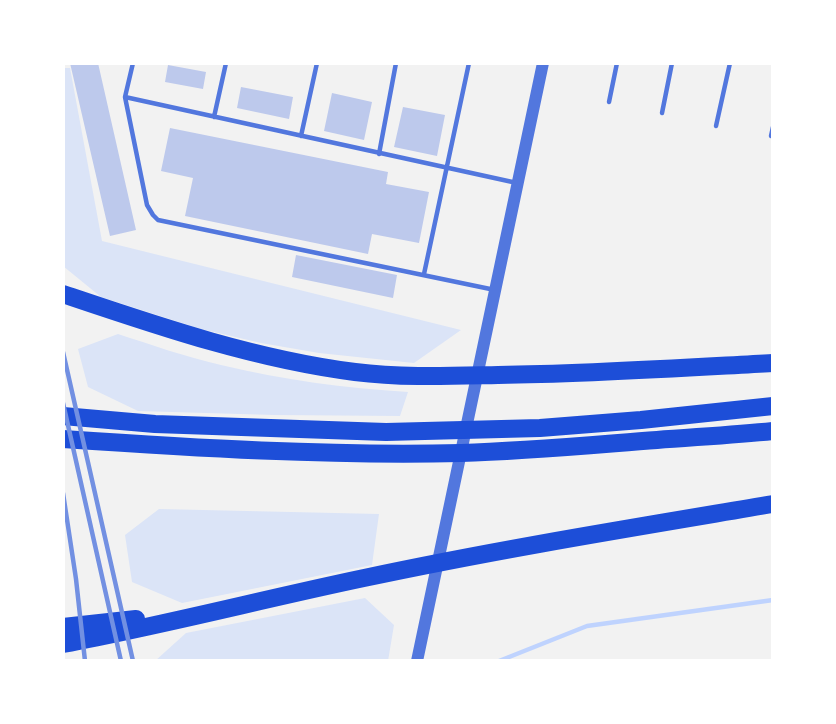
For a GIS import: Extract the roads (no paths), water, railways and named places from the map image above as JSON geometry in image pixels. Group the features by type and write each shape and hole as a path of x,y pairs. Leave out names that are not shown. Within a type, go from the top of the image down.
{"highway":[{"path":"63,294 235,348 356,372 452,377 773,363"},
{"path":"63,416 155,424 386,432 540,428 773,406"},
{"path":"63,439 385,453 535,450 773,431"},
{"path":"63,644 136,630 365,577 518,547 773,504"},
{"path":"63,627 256,602"}],"street":[{"path":"417,661 543,63"}],"lane":[{"path":"133,63 125,97 147,205 158,220 496,290"},
{"path":"214,117 226,63"},
{"path":"301,136 317,63"},
{"path":"379,153 396,63"},
{"path":"424,274 469,63"},
{"path":"609,102 617,63"},
{"path":"662,113 672,63"},
{"path":"716,125 730,63"},
{"path":"125,97 518,184"},
{"path":"771,136 773,127"}],"waterway":[{"path":"499,661 587,626 773,600"}],"railway":[{"path":"63,352 133,661"},
{"path":"63,403 121,661"},
{"path":"63,493 85,661"}]}
